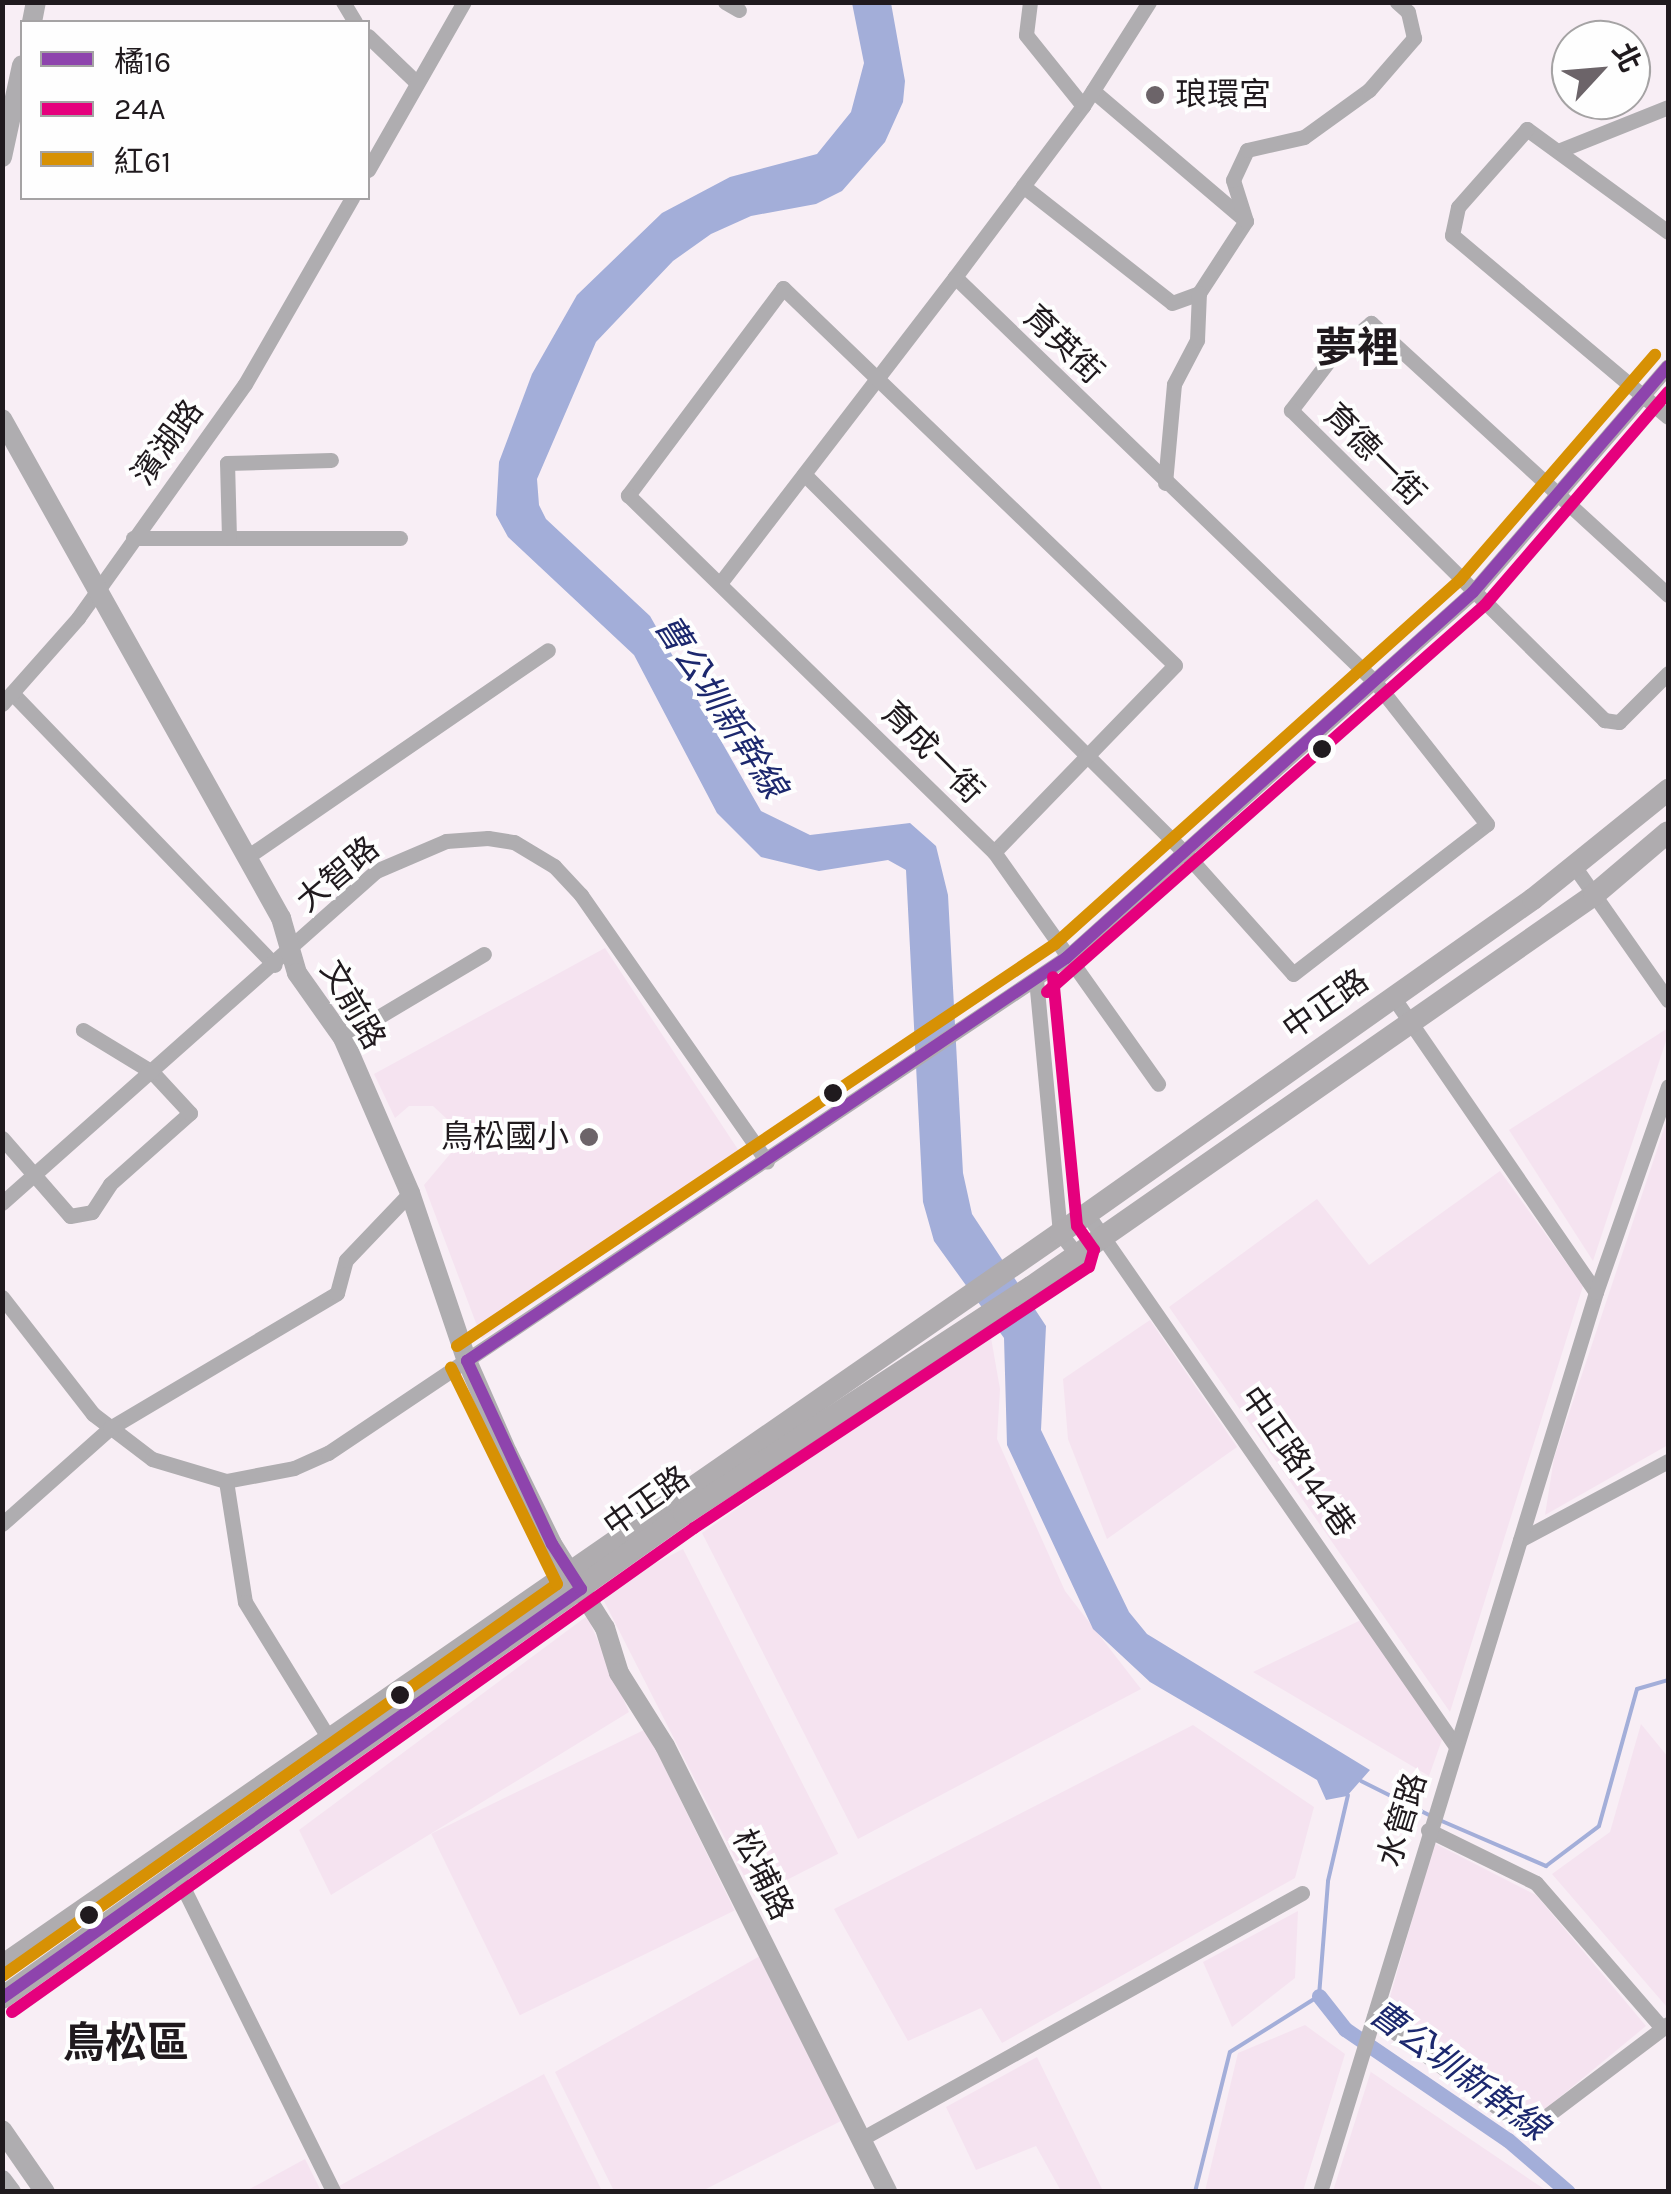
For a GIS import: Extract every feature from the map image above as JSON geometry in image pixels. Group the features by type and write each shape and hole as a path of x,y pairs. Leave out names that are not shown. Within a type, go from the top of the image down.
{"main road":[{"name":"中正路","path":"2,1966 334,1746 574,1579 1392,998 1574,866 1668,790"},
{"name":"中正路","path":"574,1579 993,1313 1408,1020 1594,895 1668,832"},
{"name":"中正路","path":"2,1998 176,1873 334,1746"}],"street":[{"path":"370,166 464,2"},
{"path":"1030,2 1026,35 1083,106"},
{"path":"721,582 1083,106 1149,2"},
{"path":"1246,221 1233,180 1247,150 1304,137 1329,114 1370,90 1414,38 1408,12 1396,2"},
{"path":"370,38 417,82"},
{"path":"2,156 20,74"},
{"path":"1093,91 1246,221"},
{"path":"1558,151 1668,107"},
{"path":"1668,232 1527,129 1458,207 1452,235 1668,416"},
{"path":"1023,186 1172,302 1198,293"},
{"name":"濱湖路","path":"7,698 98,588 244,384 351,200"},
{"path":"1165,483 1174,384 1197,340 1198,293 1246,221"},
{"name":"育英街","path":"955,277 1376,684 1487,824 1293,974 1185,854"},
{"name":"育成一街","path":"875,379 783,288 628,495 994,852 1158,1084"},
{"name":"育德一街","path":"1473,592 1291,410 1334,354 1371,323 1563,495"},
{"path":"2,1297 110,1428 152,1459 226,1481 294,1468 328,1453 1066,958 1376,684 1473,592 1563,495 1668,366"},
{"path":"875,379 1175,665 994,852"},
{"name":"文前路","path":"2,419 281,918 283,959 342,1038 410,1194 466,1362 574,1579"},
{"path":"229,538 227,463 332,460"},
{"path":"804,474 1185,854"},
{"path":"1563,495 1668,595"},
{"path":"132,538 400,538"},
{"path":"1473,592 1607,722 1620,722 1668,673"},
{"path":"247,857 548,650"},
{"path":"7,698 283,959"},
{"name":"大智路","path":"2,1202 283,959 376,870 410,852 446,841 514,842 554,866 581,895 767,1162"},
{"path":"1574,866 1668,1000"},
{"path":"342,1038 484,954"},
{"path":"1036,979 1060,1233 1077,1255"},
{"path":"1392,998 1596,1292"},
{"path":"2,1138 70,1216 92,1212 110,1184 190,1112 152,1072 83,1030"},
{"name":"水管路","path":"1320,2192 1429,1826 1596,1292 1668,1086"},
{"path":"2,1524 110,1428 337,1293 346,1260 410,1194"},
{"name":"中正路144巷","path":"1087,1214 1106,1234 1455,1745"},
{"path":"1520,1540 1668,1461"},
{"path":"226,1481 245,1602 334,1746"},
{"name":"松埔路","path":"574,1579 605,1628 618,1673 665,1746 887,2192"},
{"path":"1372,2022 1528,2130 1666,2026 1536,1883 1429,1826"},
{"path":"176,1873 334,2192"},
{"path":"861,2140 1302,1893"},
{"path":"2,2130 45,2192"},
{"path":"2,2180 11,2192"}],"shaded area":[{"name":"鳥松國小","path":"605,948 743,1157 482,1339 424,1185 451,1153 448,1120 433,1106 409,1106 395,1118 374,1074"},
{"path":"1668,1028 1668,1035 1593,1261 1509,1130"},
{"path":"1668,1117 1668,1445 1545,1515 1554,1458"},
{"path":"1500,1171 1583,1286 1450,1712 1169,1307 1317,1199 1369,1265"},
{"path":"1150,1320 1237,1447 1107,1539 1068,1439 1063,1379"},
{"path":"990,1332 1000,1389 997,1439 1065,1591 1141,1689 858,1839 702,1533"},
{"path":"683,1549 838,1854 755,1896 599,1592"},
{"path":"587,1616 629,1712 331,1895 299,1830"},
{"path":"1363,1619 1444,1734 1429,1776 1253,1672"},
{"path":"1641,1724 1668,1757 1666,2006 1552,1874 1610,1832"},
{"path":"1193,1725 1314,1807 1295,1878 1002,2043 981,2008 908,2041 834,1909"},
{"path":"646,1729 735,1911 520,2015 431,1834"},
{"path":"1434,1843 1536,1895 1646,2026 1537,2116 1520,2116 1392,2017 1388,2004"},
{"path":"1298,1911 1295,1978 1232,2027 1203,1962"},
{"path":"760,1956 841,2121 702,2191 614,2191 555,2072"},
{"path":"1305,2025 1345,2054 1303,2191 1205,2191 1238,2053"},
{"path":"1037,2057 1103,2191 1061,2191 1036,2146 976,2170 946,2107"},
{"path":"1371,2072 1547,2191 1333,2191"},
{"path":"544,2074 602,2191 342,2191 339,2186"},
{"path":"305,2159 321,2191 246,2191"}],"water":[{"path":"852,3 891,3 905,81 903,102 885,142 842,191 816,204 751,216 711,234 673,261 596,342 537,479 539,505 546,519 650,616 761,811 810,835 910,823 936,846 948,895 963,1173 972,1214 1046,1326 1041,1430 1129,1612 1147,1634 1370,1770 1347,1796 1326,1800 1317,1780 1150,1682 1093,1629 1007,1445 1004,1338 934,1241 923,1202 906,870 888,860 819,871 761,857 717,813 634,655 508,537 496,515 499,462 532,374 577,295 662,213 730,177 817,154 851,112 864,63"}],"waterway":[{"path":"1437,1819 1546,1866 1599,1826 1637,1689 1668,1680"},
{"path":"1361,1781 1429,1815"},
{"path":"1195,2192 1230,2052 1319,1996 1328,1881 1348,1795"},
{"name":"曹公圳新幹線","path":"1319,1996 1345,2029 1508,2140 1568,2192"}],"transit line":[{"name":"紅61","path":"457,1346 1055,944 1460,580 1655,355"},
{"name":"橘16","path":"467,1361 1066,958 1473,592 1668,366"},
{"name":"24A","path":"1047,992 1485,605 1668,392"},
{"name":"24A","path":"12,2012 694,1528 1089,1267 1094,1250 1077,1226 1053,977"},
{"name":"橘16","path":"2,1998 581,1589 552,1544 467,1361"},
{"name":"紅61","path":"2,1976 557,1584 451,1368"}],"place":[{"name":"琅環宮","path":"1155,95"},
{"name":"鳥松國小","path":"589,1137"}],"district":[{"name":"夢裡","path":"1357,348"},
{"name":"鳥松區","path":"126,2043"}]}
